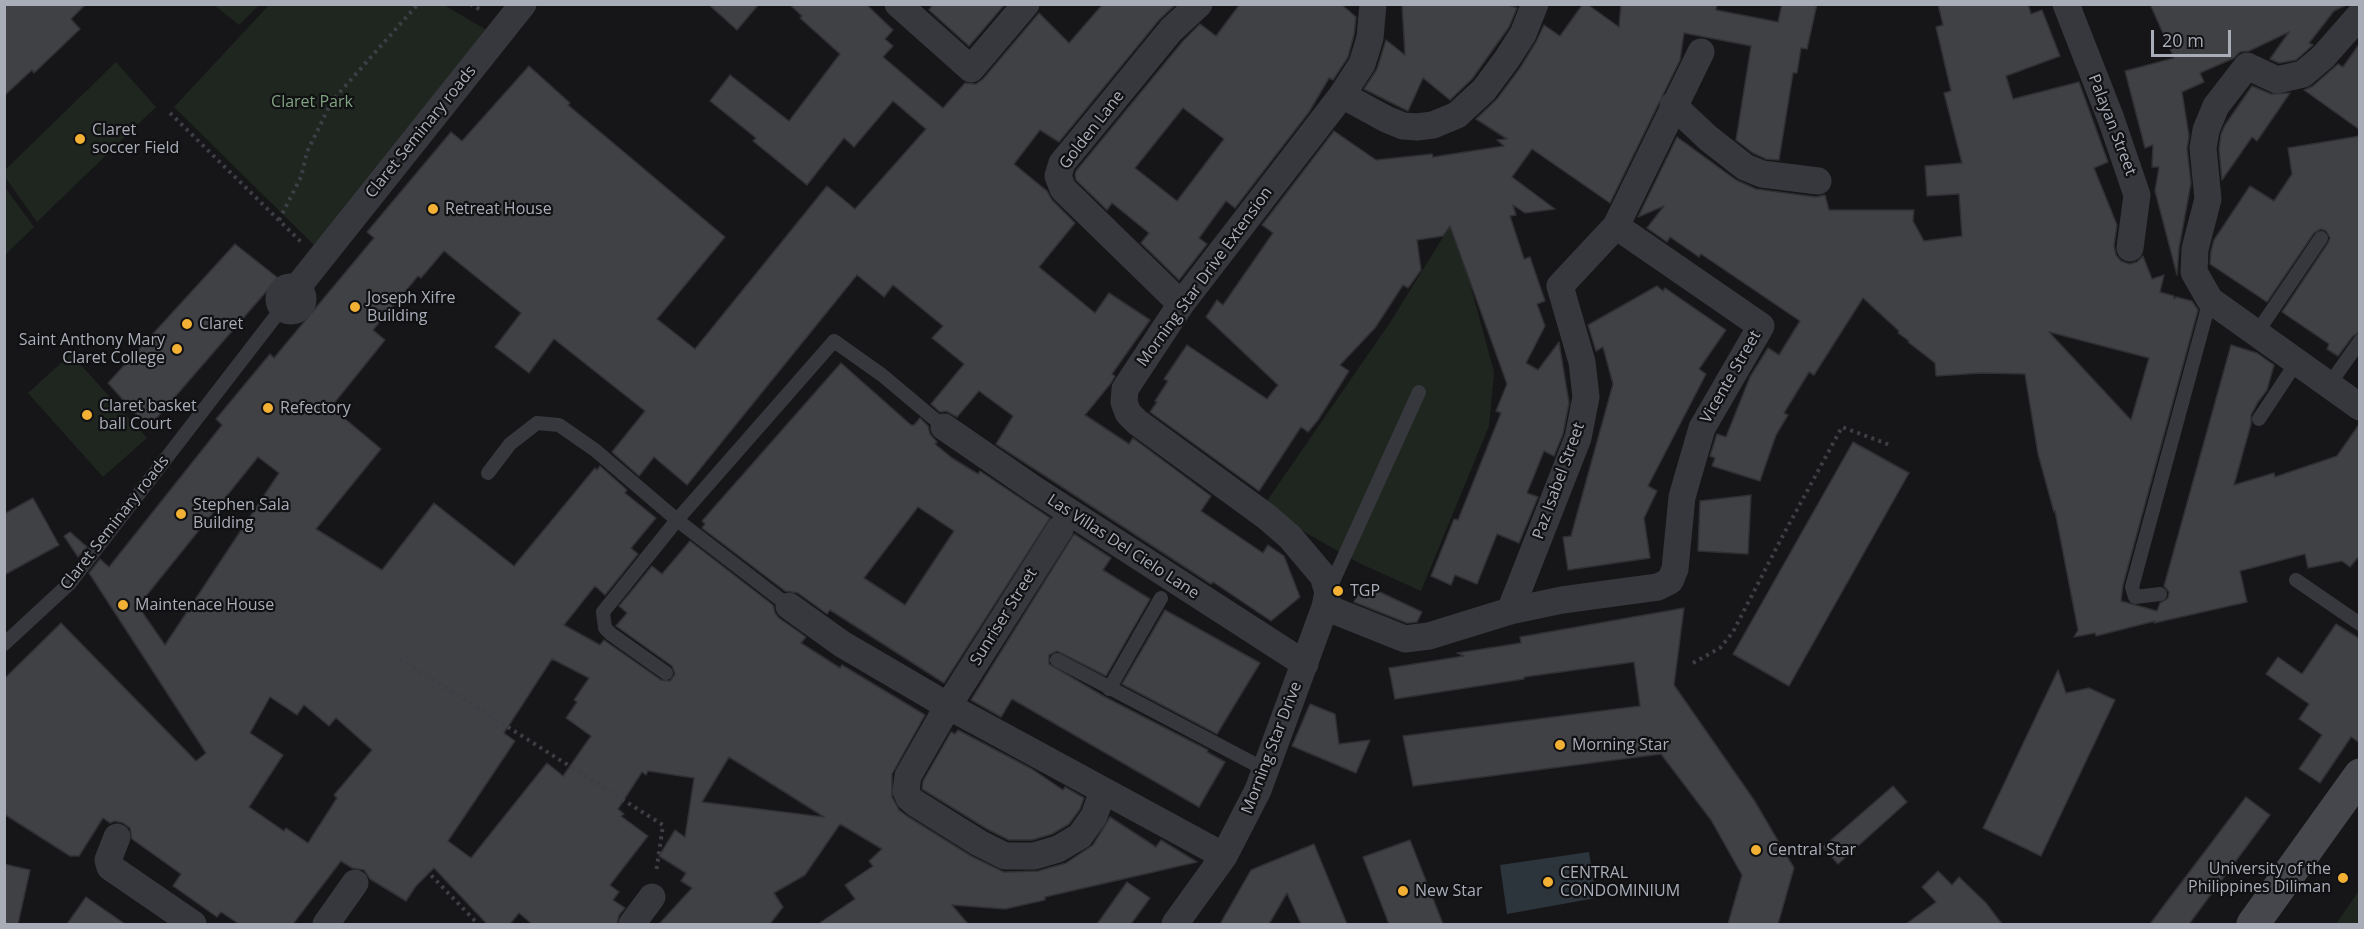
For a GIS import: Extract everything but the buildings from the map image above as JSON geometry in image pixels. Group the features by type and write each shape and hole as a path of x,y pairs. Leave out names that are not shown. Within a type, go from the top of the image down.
{"main road":[{"path":"2253,924 2360,775"}],"street":[{"name":"Claret Seminary roads","path":"289,298 523,4"},
{"path":"898,4 971,69 1026,4"},
{"name":"Golden Lane","path":"1181,304 1063,189 1058,176 1062,162 1171,30 1199,4"},
{"name":"Morning Star Drive Extension","path":"1326,599 1323,576 1290,537 1267,517 1137,422 1128,412 1124,402 1125,389 1181,304 1342,95 1362,64 1370,38 1373,4"},
{"path":"1342,95 1402,126 1433,125 1457,115 1484,90 1507,59 1523,34 1535,4"},
{"name":"Palayan Street","path":"2066,4 2111,119 2137,195 2130,248"},
{"path":"2360,15 2323,57 2302,74 2277,80 2247,66 2216,106 2206,130 2204,148 2208,199 2195,249 2193,272 2210,300 2360,407"},
{"name":"Paz Isabel Street","path":"1510,611 1578,438 1586,397 1582,362 1560,286 1616,226 1673,105 1701,52"},
{"path":"1673,105 1708,138 1745,167 1762,174 1818,181"},
{"name":"Vicente Street","path":"1510,611 1562,600 1658,587 1670,581 1675,569 1682,497 1702,428 1761,326 1616,226"},
{"name":"Las Villas Del Cielo Lane","path":"944,427 1034,489 1305,664"},
{"name":"Sunriser Street","path":"1060,529 948,706 908,776 906,791 915,803 979,843 1005,856 1034,856 1058,849 1080,836 1094,816 1103,791"},
{"path":"1326,599 1405,639 1429,636 1510,611"},
{"name":"Morning Star Drive","path":"1175,924 1224,856 1242,822 1266,770 1326,599"},
{"path":"789,606 842,644 948,706 1224,856"},
{"path":"117,837 108,860 110,867 193,924"},
{"path":"326,924 355,883"},
{"path":"632,924 652,897"}],"lane":[{"path":"2256,334 2321,238"},
{"name":"Claret Seminary roads","path":"4,644 70,583 289,298"},
{"path":"2160,594 2135,597 2132,587 2210,300"},
{"path":"666,673 605,628 603,612 677,520 834,341 882,375 944,427"},
{"path":"2329,385 2360,341"},
{"path":"2259,419 2296,363"},
{"path":"1326,599 1419,392"},
{"path":"488,473 510,444 537,423 559,425 595,450 677,520 789,606"},
{"path":"2295,580 2360,624"},
{"path":"1109,689 1161,598"},
{"path":"1057,660 1266,770"}],"path":[{"path":"279,220 301,177 314,135 332,101 418,4"},
{"path":"170,113 319,260"},
{"path":"1693,663 1720,648 1733,632 1842,427 1890,445"},
{"path":"400,659 663,825 652,897"},
{"path":"426,870 478,924"}],"green space":[{"path":"214,5 259,5 239,25"},
{"name":"Claret Park","path":"269,5 444,5 490,32 319,250 174,107"},
{"name":"Claret soccer Field","path":"116,62 156,107 37,222 5,177 5,170"},
{"path":"4,186 34,227 5,255 4,255"},
{"path":"1453,221 1494,372 1489,426 1421,591 1359,563 1262,508 1391,321"},
{"name":"Claret basket ball Court","path":"71,354 147,438 103,477 28,393"},
{"path":"2359,891 2359,924 2336,924"}],"shaded area":[{"name":"CENTRAL CONDOMINIUM","path":"1589,852 1596,898 1507,914 1500,865"}],"place":[{"name":"Claret soccer Field","path":"80,139"},
{"name":"Retreat House","path":"433,209"},
{"name":"Joseph Xifre Building","path":"355,307"},
{"name":"Claret","path":"187,324"},
{"name":"Saint Anthony Mary Claret College","path":"177,349"},
{"name":"Refectory","path":"268,408"},
{"name":"Claret basket ball Court","path":"87,415"},
{"name":"Stephen Sala Building","path":"181,514"},
{"name":"TGP","path":"1338,591"},
{"name":"Maintenace House","path":"123,605"},
{"name":"Morning Star","path":"1560,745"},
{"name":"Central Star","path":"1756,850"},
{"name":"University of the Philippines Diliman","path":"2343,878"},
{"name":"CENTRAL CONDOMINIUM","path":"1548,882"},
{"name":"New Star","path":"1403,891"}]}
